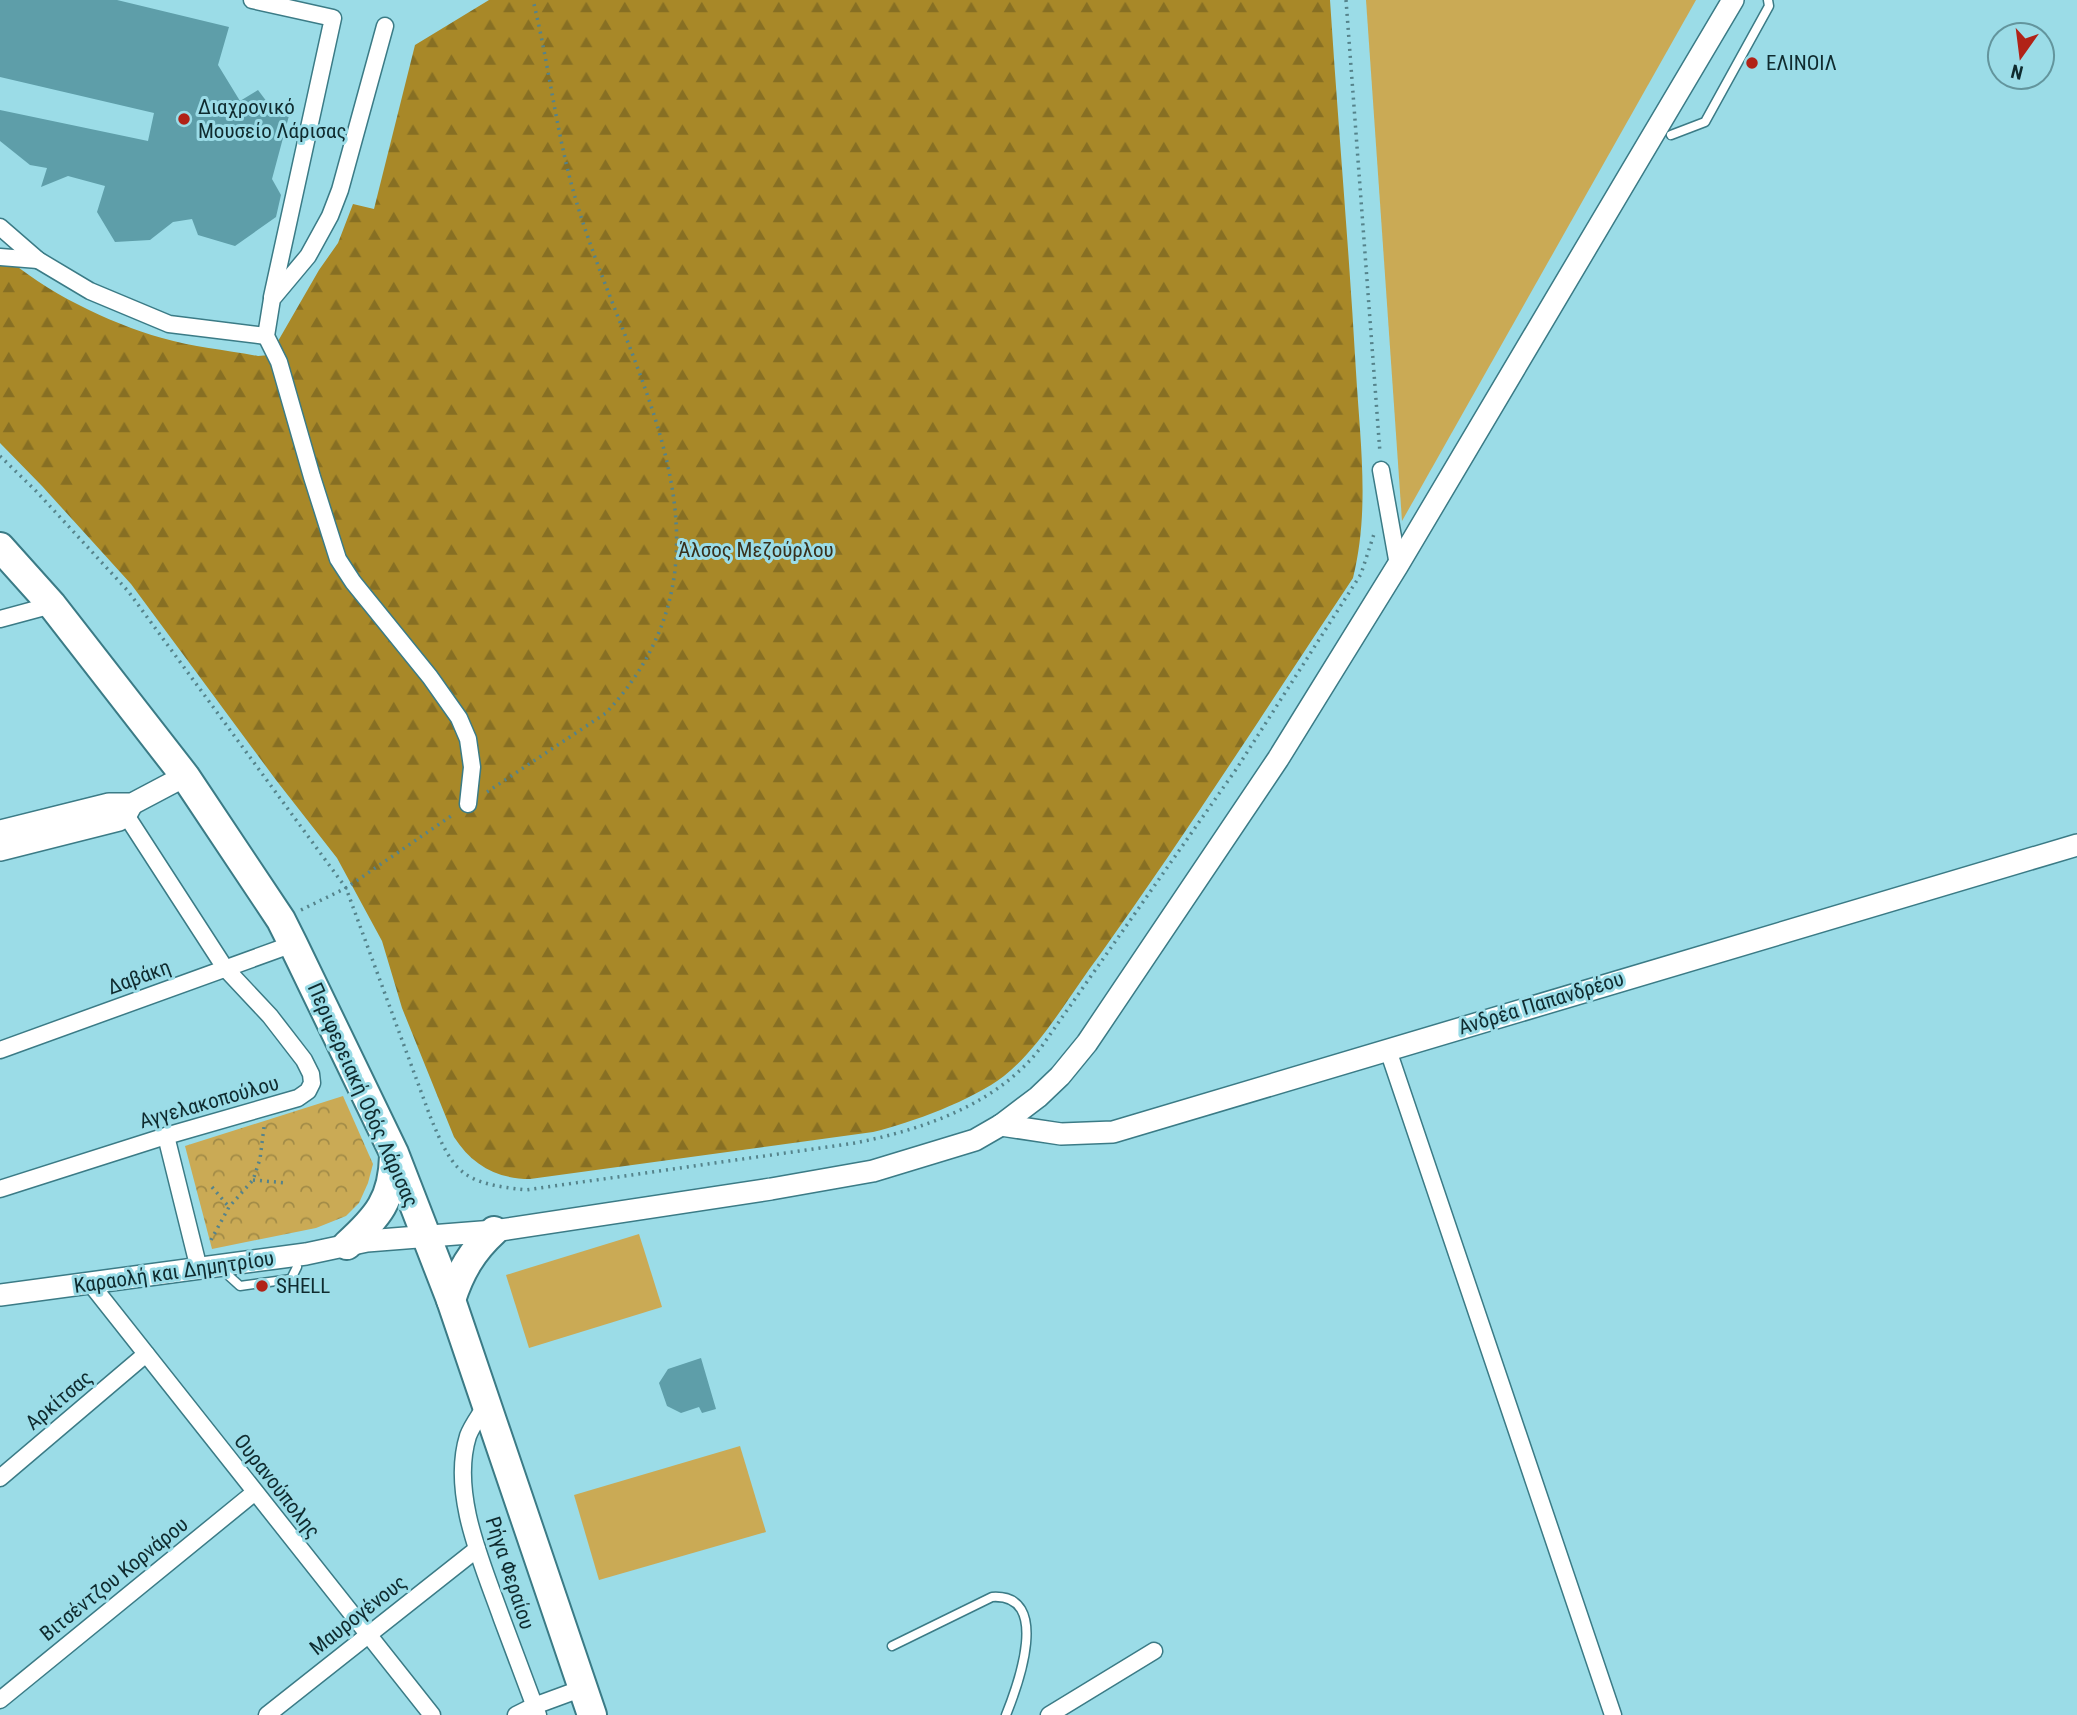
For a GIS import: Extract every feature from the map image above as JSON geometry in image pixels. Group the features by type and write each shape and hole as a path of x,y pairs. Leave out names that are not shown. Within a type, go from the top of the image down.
{"highway":[{"name":"Περιφερειακή Οδός Λάρισας","path":"0,547 52,605 185,776 287,932 394,1153 451,1300 592,1715"},
{"path":"347,1245 368,1226 384,1203 393,1178 394,1153"},
{"path":"451,1300 458,1277 468,1259 494,1231"}],"street":[{"path":"251,0 333,18 265,337 279,362 338,559 353,582 430,677 458,718 468,739 472,767 468,804"},
{"name":"Καραολή και Δημητρίου","path":"0,1295 306,1254 347,1245 494,1231 771,1189 873,1171 975,1140 1001,1125 1060,1076 1087,1043 1278,759 1398,565 1733,0"},
{"path":"272,299 307,256 330,216 340,190 385,26"},
{"path":"0,227 38,260 90,290 169,324 265,337"},
{"path":"0,257 38,260"},
{"path":"1381,470 1398,565"},
{"path":"0,619 52,605"},
{"path":"0,850 119,820 129,810 185,776"},
{"path":"0,831 109,804 129,810"},
{"name":"Αγγελακοπούλου","path":"0,1189 166,1136 298,1098 312,1083 304,1060 270,1016 225,968 129,810"},
{"name":"Ανδρέα Παπανδρέου","path":"1001,1125 1061,1134 1113,1132 2077,845"},
{"name":"Δαβάκη","path":"0,1050 225,968 287,932"},
{"path":"1388,1050 1612,1715"},
{"path":"166,1136 199,1269"},
{"name":"Ουρανούπολης","path":"90,1283 432,1715"},
{"name":"Αρκίτσας","path":"0,1478 146,1354"},
{"name":"Ρήγα Φεραίου","path":"487,1404 469,1434 465,1458 465,1490 477,1549 536,1710"},
{"name":"Βιτσέντζου Κορνάρου","path":"0,1700 255,1492"},
{"name":"Μαυρογένους","path":"267,1715 366,1634 477,1549"},
{"path":"1049,1715 1154,1651"},
{"path":"516,1715 536,1710 583,1688"}],"lane":[{"path":"1671,135 1705,122 1769,6 1768,0"},
{"path":"229,1276 240,1286 291,1279 297,1267"},
{"path":"892,1646 992,1597 1008,1597 1015,1601 1021,1607 1026,1625 1025,1648 1021,1673 1006,1715"}],"path":[{"path":"533,0 559,137 578,208 655,412 668,459 675,502 677,560 667,613 649,657 606,713"},
{"path":"1346,0 1381,470"},
{"path":"0,456 36,491 128,592 346,888 430,1116 452,1163 467,1175 488,1185 526,1190 855,1143 899,1134 949,1115 1010,1081 1027,1066 1042,1046 1237,768 1361,573 1375,528"},
{"path":"287,932 332,895"},
{"path":"193,1246 210,1242 229,1207 253,1180 264,1139 264,1121 260,1108"},
{"path":"253,1180 287,1183"},
{"path":"212,1186 229,1207"}],"green space":[{"name":"Άλσος Μεζούρλου","path":"489,0 1330,0 1361,449 1361,527 1353,578 1132,910 1030,1051 991,1085 941,1110 873,1132 530,1179 496,1173 477,1163 454,1137 402,1008 382,941 337,858 131,584 0,443 0,252 55,292 119,323 186,344 258,356 270,355 319,270 338,243 353,204 374,209 415,45"},
{"path":"1366,0 1696,0 1402,521"},
{"path":"343,1096 373,1164 359,1203 346,1216 316,1228 212,1249 185,1146"},
{"path":"639,1234 662,1307 529,1348 506,1275"},
{"path":"740,1446 766,1532 599,1580 574,1495"}],"building":[{"name":"Διαχρονικό Μουσείο Λάρισας","path":"0,0 117,0 229,27 218,65 240,101 258,90 270,106 290,112 272,179 281,195 276,217 235,246 198,235 192,219 173,222 150,240 115,242 97,212 105,186 68,176 41,187 47,168 30,165 0,141 0,110 148,141 154,113 0,77"},
{"path":"701,1358 716,1409 702,1413 699,1407 681,1413 667,1406 659,1383 668,1369"}],"place":[{"name":"ΕΛΙΝΟΙΛ","path":"1752,63"},
{"name":"Διαχρονικό Μουσείο Λάρισας","path":"184,119"},
{"name":"SHELL","path":"262,1286"}]}
